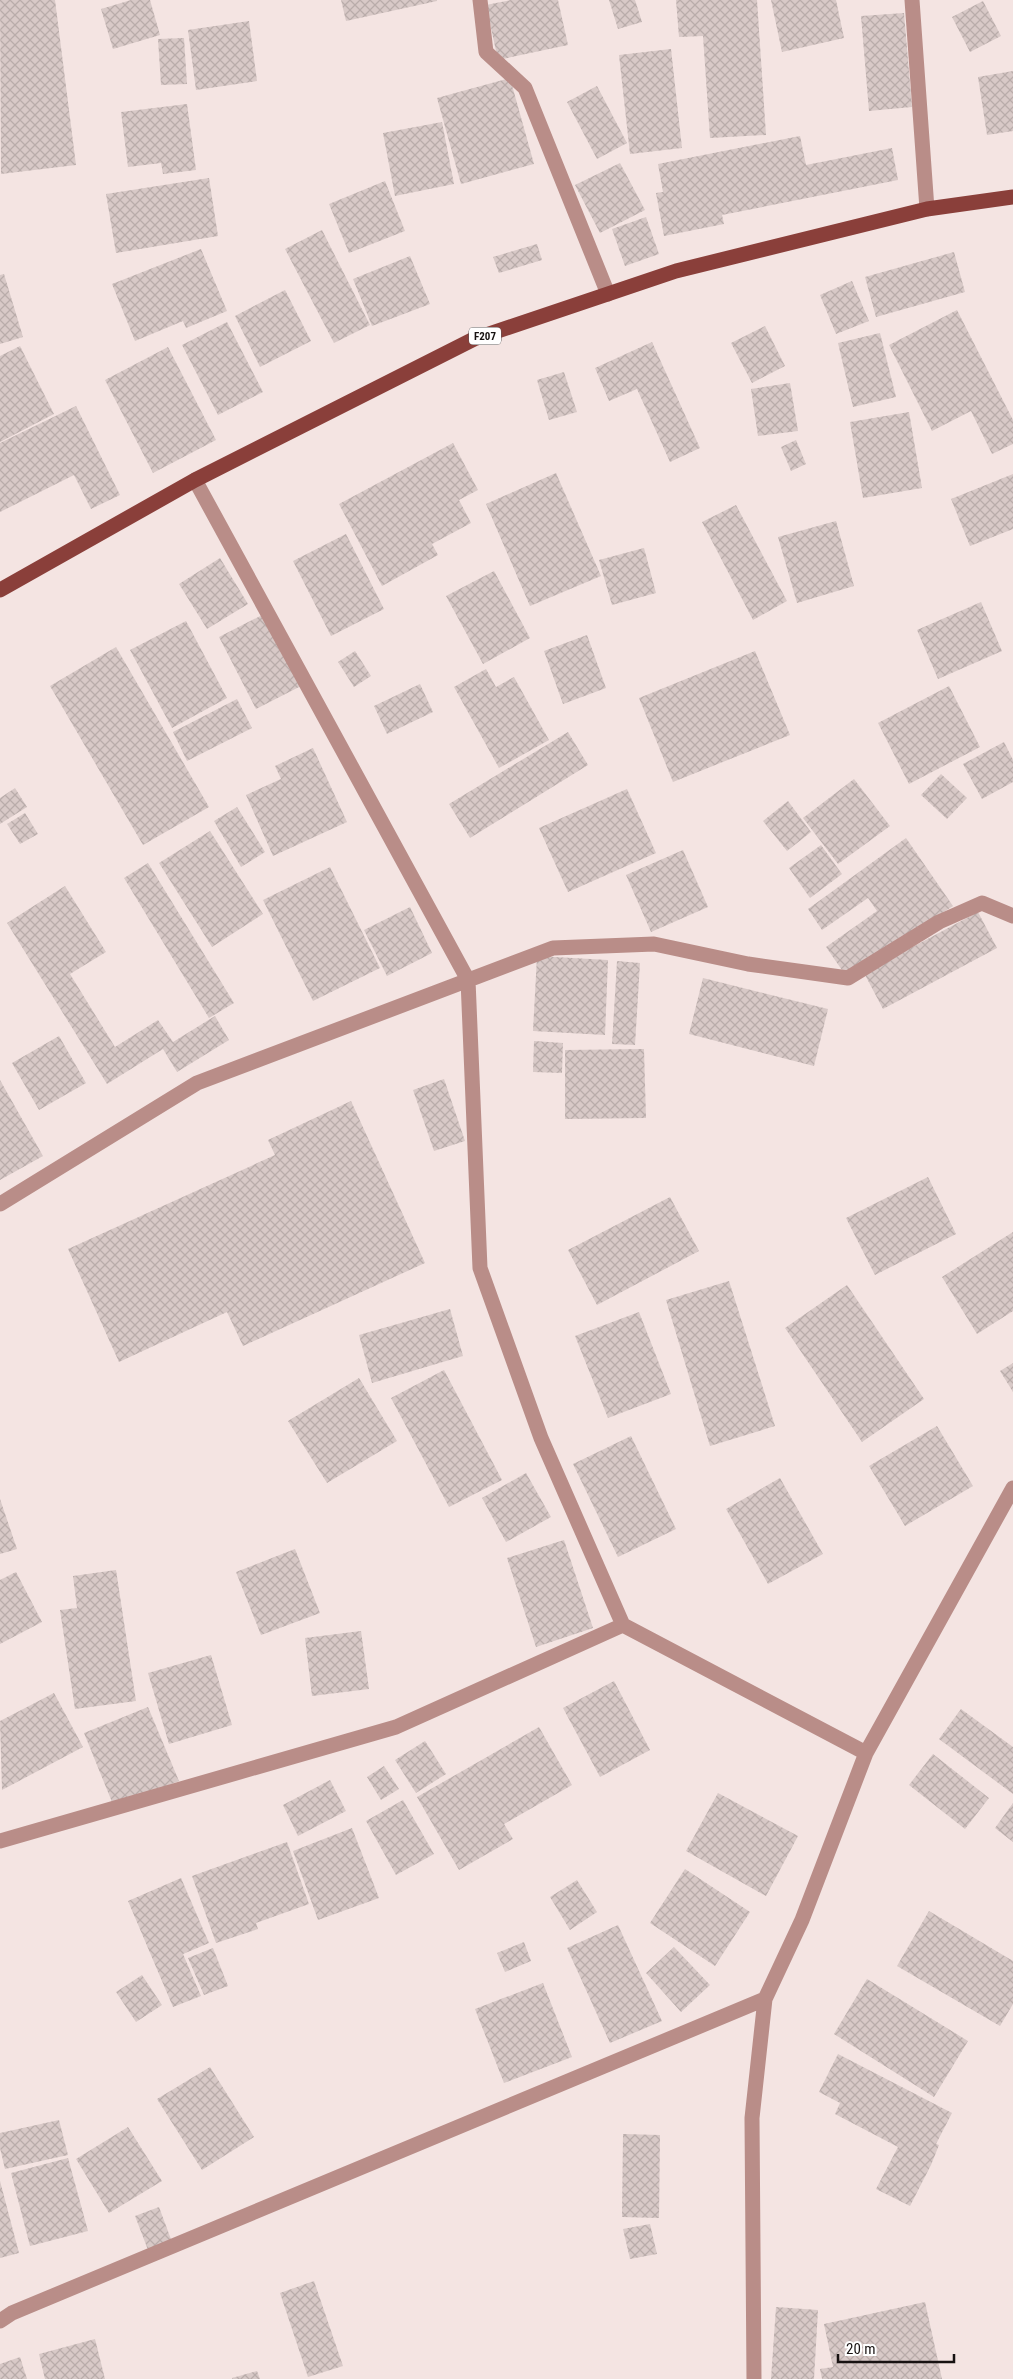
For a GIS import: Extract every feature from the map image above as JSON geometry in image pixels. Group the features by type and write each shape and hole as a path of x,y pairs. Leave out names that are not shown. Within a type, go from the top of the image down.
{"main road":[{"name":"F207","path":"0,590 195,480 474,340 676,271 928,208 1013,197"}],"street":[{"path":"480,0 486,52 525,88 608,294"},
{"path":"912,0 928,208"},
{"path":"195,480 468,980 480,1268 541,1438 623,1625 866,1753"},
{"path":"0,1204 197,1083 553,948 654,944 748,964 848,978 939,922 982,903 1013,916"},
{"path":"754,2379 752,2118 764,1999 802,1920 866,1753 1013,1488"},
{"path":"0,1841 396,1727 623,1625"},
{"path":"0,2321 21,2309 764,1999"}],"building":[{"path":"0,0 55,0 76,165 1,174"},
{"path":"131,0 150,0 160,35 113,49 101,9"},
{"path":"341,0 437,0 437,1 346,21"},
{"path":"511,0 558,0 568,45 498,60 486,5"},
{"path":"609,0 635,0 642,22 618,29"},
{"path":"676,0 757,0 766,135 710,138 703,36 679,37"},
{"path":"771,0 836,0 844,38 782,52"},
{"path":"983,1 1001,36 970,52 952,17"},
{"path":"904,13 912,107 869,111 861,16"},
{"path":"249,21 257,81 196,90 188,30"},
{"path":"184,38 187,84 161,85 158,39"},
{"path":"671,49 682,148 630,154 619,55"},
{"path":"1013,71 1013,131 987,135 978,77"},
{"path":"510,78 534,164 461,184 437,98"},
{"path":"597,86 627,143 597,159 567,102"},
{"path":"187,104 196,170 163,174 161,163 128,167 121,112"},
{"path":"442,122 454,184 395,196 383,133"},
{"path":"800,136 806,165 892,148 898,180 722,215 724,224 664,236 656,193 663,192 658,164"},
{"path":"620,163 645,210 600,233 575,185"},
{"path":"209,178 218,236 116,253 106,194"},
{"path":"385,181 405,231 349,253 329,204"},
{"path":"646,217 659,254 625,266 612,229"},
{"path":"322,230 370,325 334,343 285,249"},
{"path":"537,244 542,260 499,273 493,257"},
{"path":"201,249 227,311 186,328 183,321 135,341 112,284"},
{"path":"954,252 965,292 876,317 865,277"},
{"path":"410,256 430,304 372,326 353,279"},
{"path":"4,274 23,337 0,344 0,275"},
{"path":"852,281 869,321 836,334 820,295"},
{"path":"285,290 311,341 260,367 235,316"},
{"path":"957,310 1013,420 1013,444 992,454 971,411 932,431 889,345"},
{"path":"227,322 263,392 218,415 182,345"},
{"path":"765,326 785,366 752,383 731,343"},
{"path":"880,333 896,397 853,407 838,343"},
{"path":"652,342 700,448 670,462 637,389 609,401 595,368"},
{"path":"20,346 54,414 0,442 0,356"},
{"path":"168,347 216,440 153,473 105,380"},
{"path":"564,372 577,412 549,420 537,380"},
{"path":"790,383 798,431 758,436 751,389"},
{"path":"76,406 120,495 91,509 74,475 0,512 0,443"},
{"path":"909,412 922,488 863,498 850,422"},
{"path":"796,440 806,464 791,471 781,447"},
{"path":"453,443 478,490 459,500 471,523 432,544 438,555 382,586 339,504"},
{"path":"556,473 601,576 530,606 486,504"},
{"path":"1013,474 1013,529 970,546 951,499"},
{"path":"736,505 787,601 753,620 702,522"},
{"path":"836,521 854,586 797,603 778,537"},
{"path":"346,534 384,609 331,636 293,561"},
{"path":"644,548 656,593 612,605 599,560"},
{"path":"220,558 248,604 207,629 179,584"},
{"path":"494,571 530,638 483,664 446,596"},
{"path":"981,602 1002,651 938,679 917,630"},
{"path":"266,613 303,685 256,709 219,637"},
{"path":"186,621 227,698 172,728 130,650"},
{"path":"587,635 606,688 563,704 544,651"},
{"path":"116,647 209,807 143,845 50,686"},
{"path":"355,651 371,676 354,687 338,662"},
{"path":"755,651 790,735 673,782 639,698"},
{"path":"486,669 496,687 514,677 549,740 499,768 454,687"},
{"path":"420,684 433,712 387,734 374,706"},
{"path":"949,686 980,747 909,784 878,723"},
{"path":"237,699 252,728 187,761 173,732"},
{"path":"568,732 588,765 470,838 449,804"},
{"path":"1004,742 1013,760 1013,782 982,799 963,764"},
{"path":"313,748 347,822 273,856 246,795 281,779 275,766"},
{"path":"941,774 967,798 947,819 921,795"},
{"path":"854,779 890,826 838,864 803,818"},
{"path":"15,788 27,807 0,824 0,798"},
{"path":"627,789 656,853 568,892 539,828"},
{"path":"788,801 811,832 787,851 763,821"},
{"path":"237,807 265,852 241,867 214,821"},
{"path":"25,813 38,834 20,844 7,824"},
{"path":"210,831 263,914 212,947 159,863"},
{"path":"906,838 953,906 846,976 826,947 877,911 868,898 822,930 808,909"},
{"path":"821,845 842,874 810,898 789,868"},
{"path":"683,850 708,907 651,932 626,875"},
{"path":"148,863 234,1003 209,1018 124,878"},
{"path":"330,867 380,968 313,1001 263,900"},
{"path":"65,886 106,952 70,974 115,1047 158,1020 173,1042 215,1016 229,1040 177,1072 163,1049 107,1084 7,923"},
{"path":"410,907 432,953 387,976 364,930"},
{"path":"978,912 997,948 883,1009 864,973"},
{"path":"537,956 608,960 605,1035 533,1031"},
{"path":"617,961 640,963 635,1045 612,1044"},
{"path":"703,978 828,1009 814,1066 689,1034"},
{"path":"59,1036 86,1083 39,1110 12,1063"},
{"path":"534,1041 563,1043 562,1073 533,1072"},
{"path":"644,1049 646,1118 565,1119 565,1050"},
{"path":"444,1079 465,1141 434,1151 413,1090"},
{"path":"0,1080 43,1156 0,1180"},
{"path":"351,1101 425,1263 243,1346 227,1312 119,1362 68,1249 275,1155 268,1140"},
{"path":"928,1177 956,1234 875,1275 846,1218"},
{"path":"670,1197 699,1251 597,1305 568,1250"},
{"path":"1013,1232 1013,1311 977,1334 942,1277"},
{"path":"729,1281 775,1426 710,1446 666,1300"},
{"path":"847,1285 924,1399 862,1442 785,1328"},
{"path":"450,1309 463,1356 372,1383 359,1335"},
{"path":"639,1312 671,1394 608,1418 575,1336"},
{"path":"1013,1363 1013,1392 1000,1371"},
{"path":"444,1370 502,1480 449,1507 391,1398"},
{"path":"359,1378 397,1441 327,1483 288,1421"},
{"path":"937,1426 973,1486 905,1526 869,1466"},
{"path":"631,1436 676,1529 618,1557 573,1464"},
{"path":"526,1473 551,1517 506,1542 482,1498"},
{"path":"780,1478 823,1554 768,1584 726,1509"},
{"path":"0,1499 17,1549 0,1554"},
{"path":"564,1540 593,1628 536,1647 507,1558"},
{"path":"295,1549 320,1613 261,1635 236,1572"},
{"path":"116,1570 136,1701 75,1709 60,1610 77,1608 73,1576"},
{"path":"16,1572 42,1622 0,1644 0,1580"},
{"path":"361,1631 369,1689 312,1696 305,1638"},
{"path":"211,1655 232,1725 169,1744 148,1673"},
{"path":"614,1681 650,1750 600,1777 563,1708"},
{"path":"54,1693 83,1747 2,1790 0,1721"},
{"path":"148,1707 179,1781 114,1807 84,1733"},
{"path":"961,1709 1013,1747 1013,1794 939,1739"},
{"path":"539,1727 572,1785 504,1824 513,1839 459,1870 417,1797"},
{"path":"425,1741 446,1774 416,1793 395,1760"},
{"path":"933,1754 989,1798 965,1829 909,1785"},
{"path":"384,1766 399,1789 381,1800 367,1777"},
{"path":"330,1780 346,1811 298,1836 283,1805"},
{"path":"718,1793 798,1836 766,1896 686,1851"},
{"path":"403,1800 434,1854 396,1875 366,1821"},
{"path":"1013,1803 1013,1842 995,1828"},
{"path":"352,1828 379,1898 318,1920 293,1851"},
{"path":"287,1842 309,1904 256,1923 258,1929 216,1943 192,1876"},
{"path":"685,1869 750,1912 715,1966 650,1923"},
{"path":"181,1878 209,1943 183,1954 201,1996 173,2007 128,1901"},
{"path":"577,1880 597,1912 570,1930 550,1897"},
{"path":"929,1911 1013,1961 1013,2004 1000,2026 897,1966"},
{"path":"618,1925 662,2021 610,2043 567,1948"},
{"path":"524,1942 531,1961 505,1972 497,1953"},
{"path":"674,1947 710,1985 681,2012 646,1973"},
{"path":"213,1948 228,1986 204,1995 188,1958"},
{"path":"142,1975 162,2005 136,2022 116,1992"},
{"path":"867,1979 968,2041 934,2097 834,2034"},
{"path":"543,1983 572,2057 504,2083 475,2009"},
{"path":"838,2054 952,2113 936,2144 939,2145 931,2165 910,2206 876,2189 898,2147 835,2114 840,2103 819,2092"},
{"path":"210,2067 254,2137 202,2170 157,2099"},
{"path":"59,2120 68,2155 5,2169 0,2148 0,2133"},
{"path":"128,2127 162,2181 109,2213 76,2159"},
{"path":"623,2134 660,2135 659,2218 622,2217"},
{"path":"68,2158 88,2231 30,2246 11,2173"},
{"path":"0,2181 19,2253 0,2258"},
{"path":"159,2207 172,2242 148,2250 135,2216"},
{"path":"650,2224 657,2254 630,2259 623,2229"},
{"path":"314,2281 343,2366 308,2377 280,2293"},
{"path":"925,2302 942,2379 822,2379 820,2369 833,2367 824,2324"},
{"path":"776,2307 818,2310 814,2379 771,2379"},
{"path":"95,2339 105,2379 45,2379 39,2354"},
{"path":"20,2357 27,2379 0,2379 0,2364"},
{"path":"257,2371 260,2379 232,2379 232,2378"}]}
